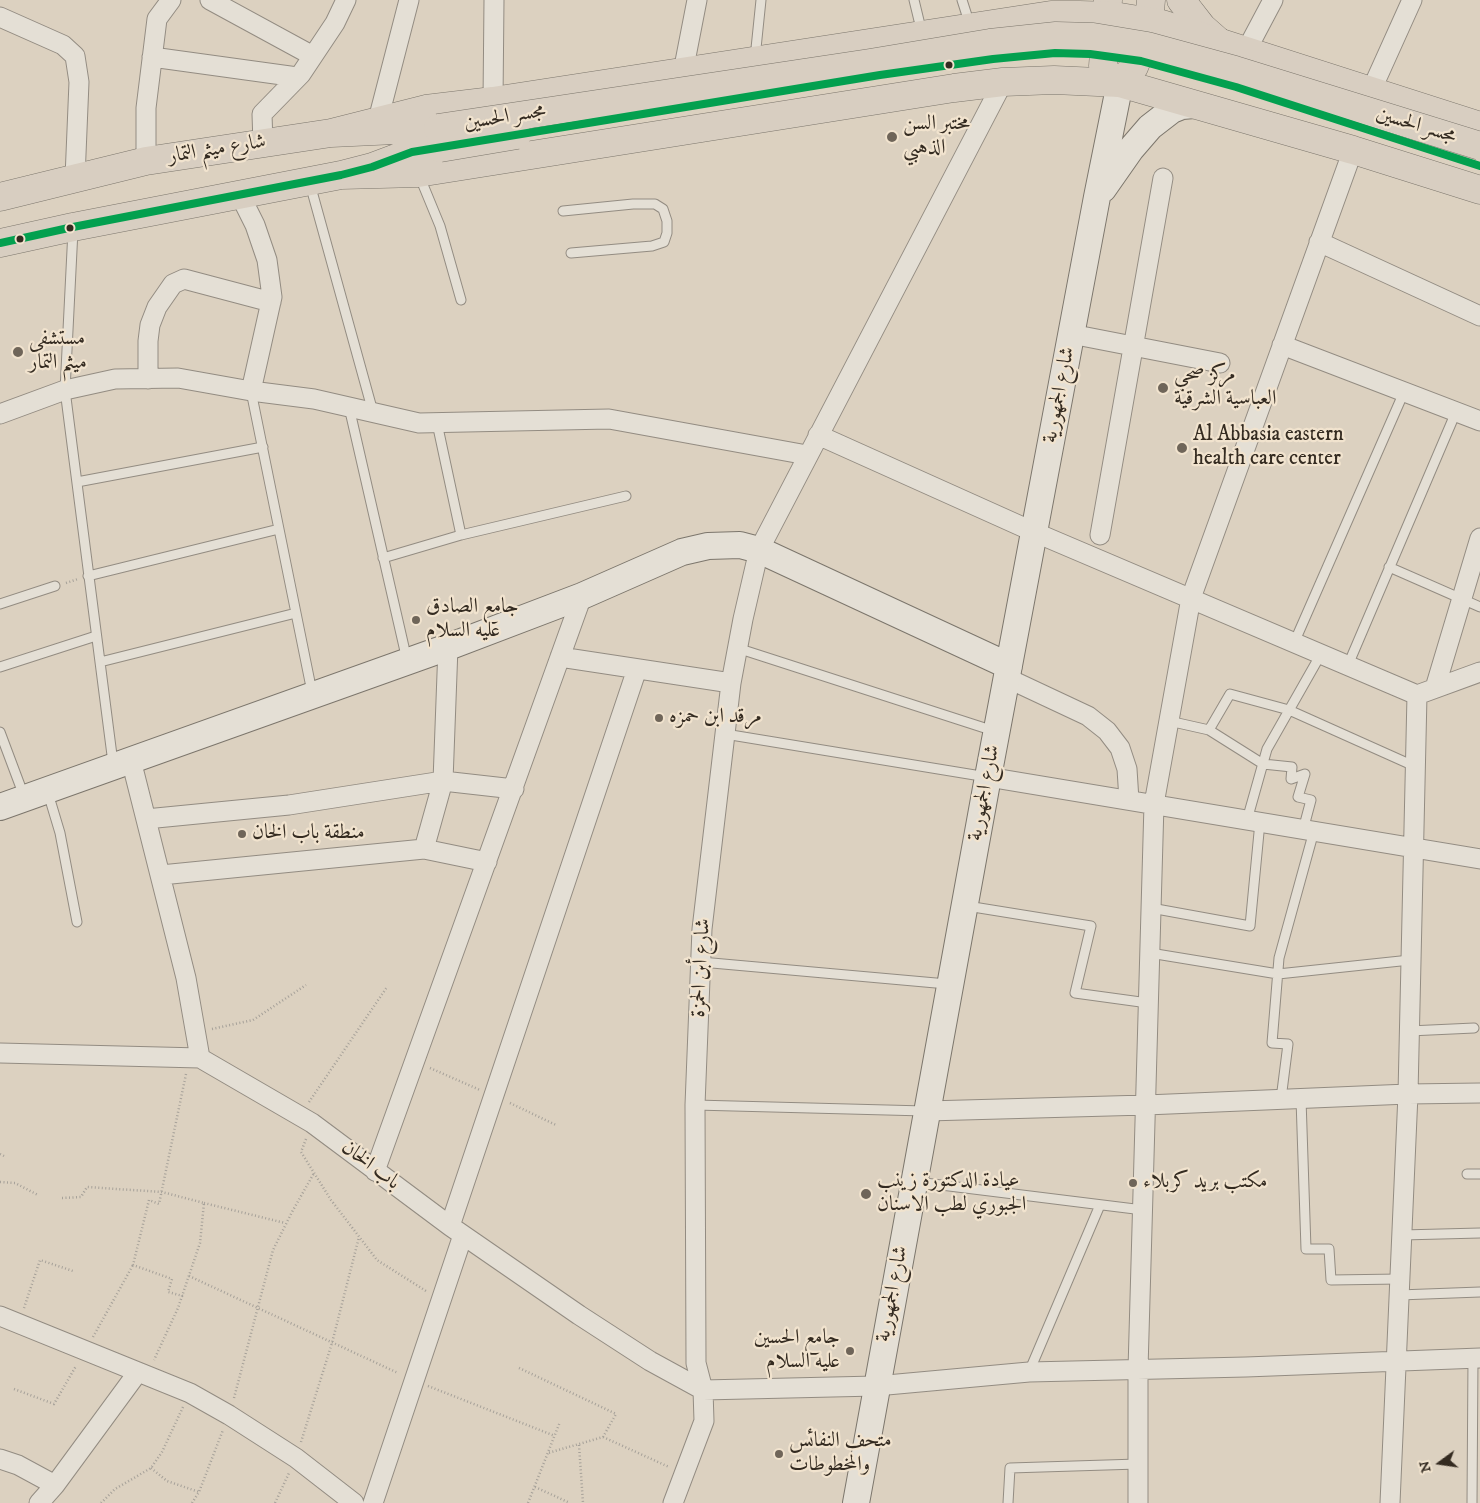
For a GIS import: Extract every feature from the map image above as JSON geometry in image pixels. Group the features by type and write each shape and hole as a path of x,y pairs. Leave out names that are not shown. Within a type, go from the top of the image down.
{"main road":[{"path":"1016,21 1044,0"},
{"path":"1181,0 1202,27 1219,42"},
{"path":"331,133 426,109 493,102 1051,15 1107,8 1150,10 1219,42 1480,126"},
{"path":"1107,8 1103,66 1108,75 1120,84"},
{"path":"1120,84 1134,67 1145,40 1150,10"},
{"name":"مجسر الحسين","path":"439,138 990,43 1056,36 1093,37 1147,46 1235,70 1480,146"},
{"name":"مجسر الحسين","path":"439,138 993,59 1055,53 1090,54 1149,63 1236,87 1480,166"},
{"path":"342,175 418,172 954,88 1003,82 1054,80 1120,84 1353,150 1480,190"},
{"name":"شارع الجمهورية","path":"856,1503 988,777 1120,84"},
{"path":"1097,197 1132,148 1150,127 1172,110 1194,104"},
{"name":"شارع ميثم التمار","path":"0,197 146,161 331,133 439,138"},
{"path":"0,243 342,175 372,167 412,152 439,138"},
{"path":"0,807 448,647 582,596 682,552 708,546 740,545 759,550 1008,672"}],"street":[{"path":"146,161 146,108 157,19 171,0"},
{"path":"210,0 313,56"},
{"path":"263,144 262,114 297,77 313,56 335,23 346,0"},
{"path":"378,120 408,0"},
{"path":"493,102 494,0"},
{"path":"683,72 697,0"},
{"path":"1246,51 1273,0"},
{"path":"1371,91 1412,0"},
{"path":"0,17 63,45 75,56 79,82 75,178"},
{"path":"152,57 297,77"},
{"name":"شارع أبن الحمزة","path":"673,1503 704,1421 703,1390 696,1363 695,1105 702,929 731,683 742,619 759,550 1003,82"},
{"path":"1138,1503 1138,1369 1154,804 1191,598 1353,150"},
{"path":"1100,534 1163,178"},
{"path":"240,195 255,225 267,260 271,302 251,391"},
{"path":"1319,242 1480,316"},
{"path":"148,379 150,325 157,307 173,284 184,279 271,302"},
{"path":"1071,334 1220,364"},
{"path":"1282,345 1480,422"},
{"path":"0,414 65,390 115,379 178,378 251,391 314,399 419,423 609,419 807,455"},
{"path":"818,435 1034,532 1417,695 1480,672"},
{"path":"1435,688 1480,538"},
{"path":"376,1171 582,596"},
{"path":"424,849 443,780 448,647"},
{"path":"560,657 731,683"},
{"path":"373,1503 441,1301 457,1231 637,668"},
{"path":"1008,672 1088,716 1107,731 1120,748 1127,769 1129,800"},
{"path":"1390,1503 1408,1094 1412,848 1417,695"},
{"path":"122,763 146,819 161,875 186,978 195,1032 195,1057"},
{"path":"988,777 1480,859"},
{"path":"146,819 289,805 443,780 514,789"},
{"path":"161,875 424,849 487,862"},
{"name":"باب الخان","path":"0,1053 195,1057 306,1120 457,1231 650,1361 703,1390"},
{"path":"928,1111 1146,1106 1301,1098 1480,1093"},
{"path":"0,1316 190,1393 229,1415 296,1458 354,1503"},
{"path":"703,1390 876,1386 1029,1372 1246,1368 1476,1358"},
{"path":"39,1503 142,1373"},
{"path":"0,1459 18,1465 55,1485"}],"lane":[{"path":"755,61 761,0"},
{"path":"914,0 922,36"},
{"path":"962,0 971,28"},
{"path":"418,172 440,226 461,300"},
{"path":"309,181 373,413"},
{"path":"564,211 633,204 655,204 663,209 667,220 667,233 664,242 652,246 571,253"},
{"path":"73,227 65,390 96,636 122,763"},
{"path":"251,391 313,694"},
{"path":"1294,643 1404,392"},
{"path":"348,407 407,661"},
{"path":"1348,665 1456,412"},
{"path":"437,423 461,535"},
{"path":"77,482 263,447"},
{"path":"383,558 461,535 626,496"},
{"path":"88,576 279,529"},
{"path":"1389,568 1480,608"},
{"path":"0,604 56,586"},
{"path":"100,662 296,613"},
{"path":"0,667 96,636"},
{"path":"738,648 997,732"},
{"path":"1151,908 1250,926 1254,821 1263,764 1267,749 1321,654"},
{"path":"1209,730 1230,694 1289,710 1414,766"},
{"path":"1169,721 1209,730 1263,764 1292,767 1291,779 1305,774 1298,797 1312,800 1309,830 1279,958 1272,1043 1288,1044 1281,1099"},
{"path":"0,732 60,833 77,922"},
{"path":"725,734 988,777"},
{"path":"964,906 1090,926 1076,993 1148,1003"},
{"path":"1150,953 1278,974 1410,960"},
{"path":"701,962 950,984"},
{"path":"1409,1031 1474,1028"},
{"path":"1301,1098 1306,1248 1329,1250 1331,1280 1399,1287 1480,1292"},
{"path":"695,1105 928,1111"},
{"path":"1467,1174 1480,1174"},
{"path":"914,1182 1143,1210"},
{"path":"1029,1372 1100,1204"},
{"path":"1402,1235 1480,1233"},
{"path":"1472,1503 1476,1358"},
{"path":"1008,1503 1010,1468 1138,1464"}],"path":[{"path":"56,586 88,576"},
{"path":"195,1032 253,1020 306,985"},
{"path":"387,987 306,1120 301,1152 331,1200 377,1260 441,1301"},
{"path":"182,1296 168,1292 172,1279 133,1265 149,1200 160,1204 195,1057"},
{"path":"0,1154 4,1156"},
{"path":"192,1503 199,1492 229,1415 273,1250 314,1173"},
{"path":"0,1182 15,1184 38,1195"},
{"path":"62,1198 81,1197 87,1186 162,1192 286,1223"},
{"path":"142,1373 178,1308 200,1244 204,1203"},
{"path":"275,1503 296,1458 332,1342 359,1237"},
{"path":"19,1324 40,1260 73,1272"},
{"path":"189,1276 414,1381 555,1436"},
{"path":"519,1368 616,1414 603,1437"},
{"path":"101,1503 116,1489 151,1468 162,1452 190,1393"},
{"path":"528,1503 560,1422"},
{"path":"548,1453 603,1437 684,1474"},
{"path":"579,1444 584,1503"},
{"path":"151,1468 167,1481 199,1492"},
{"path":"535,1486 570,1503"}],"transit line":[{"path":"0,243 341,175 372,167 412,152 880,75 993,59 1055,53 1090,54 1141,61 1236,87 1480,166"}],"place":[{"name":"مختبر السن الذهبي","path":"892,137"},
{"name":"مستشفى ميثم التمار","path":"18,352"},
{"name":"مركز صحي العباسية الشرقية","path":"1163,388"},
{"name":"Al Abbasia eastern health care center","path":"1182,448"},
{"name":"جامع الصادق عليه السلام","path":"416,620"},
{"name":"مرقد ابن حمزه","path":"659,718"},
{"name":"منطقة باب الخان","path":"242,834"},
{"name":"مكتب بريد كربلاء","path":"1133,1183"},
{"name":"عيادة الدكتورة زينب الجبوري لطب الاسنان","path":"866,1194"},
{"name":"جامع الحسين عليه السلام","path":"850,1351"},
{"name":"متحف النفائس والمخطوطات","path":"779,1454"}]}
